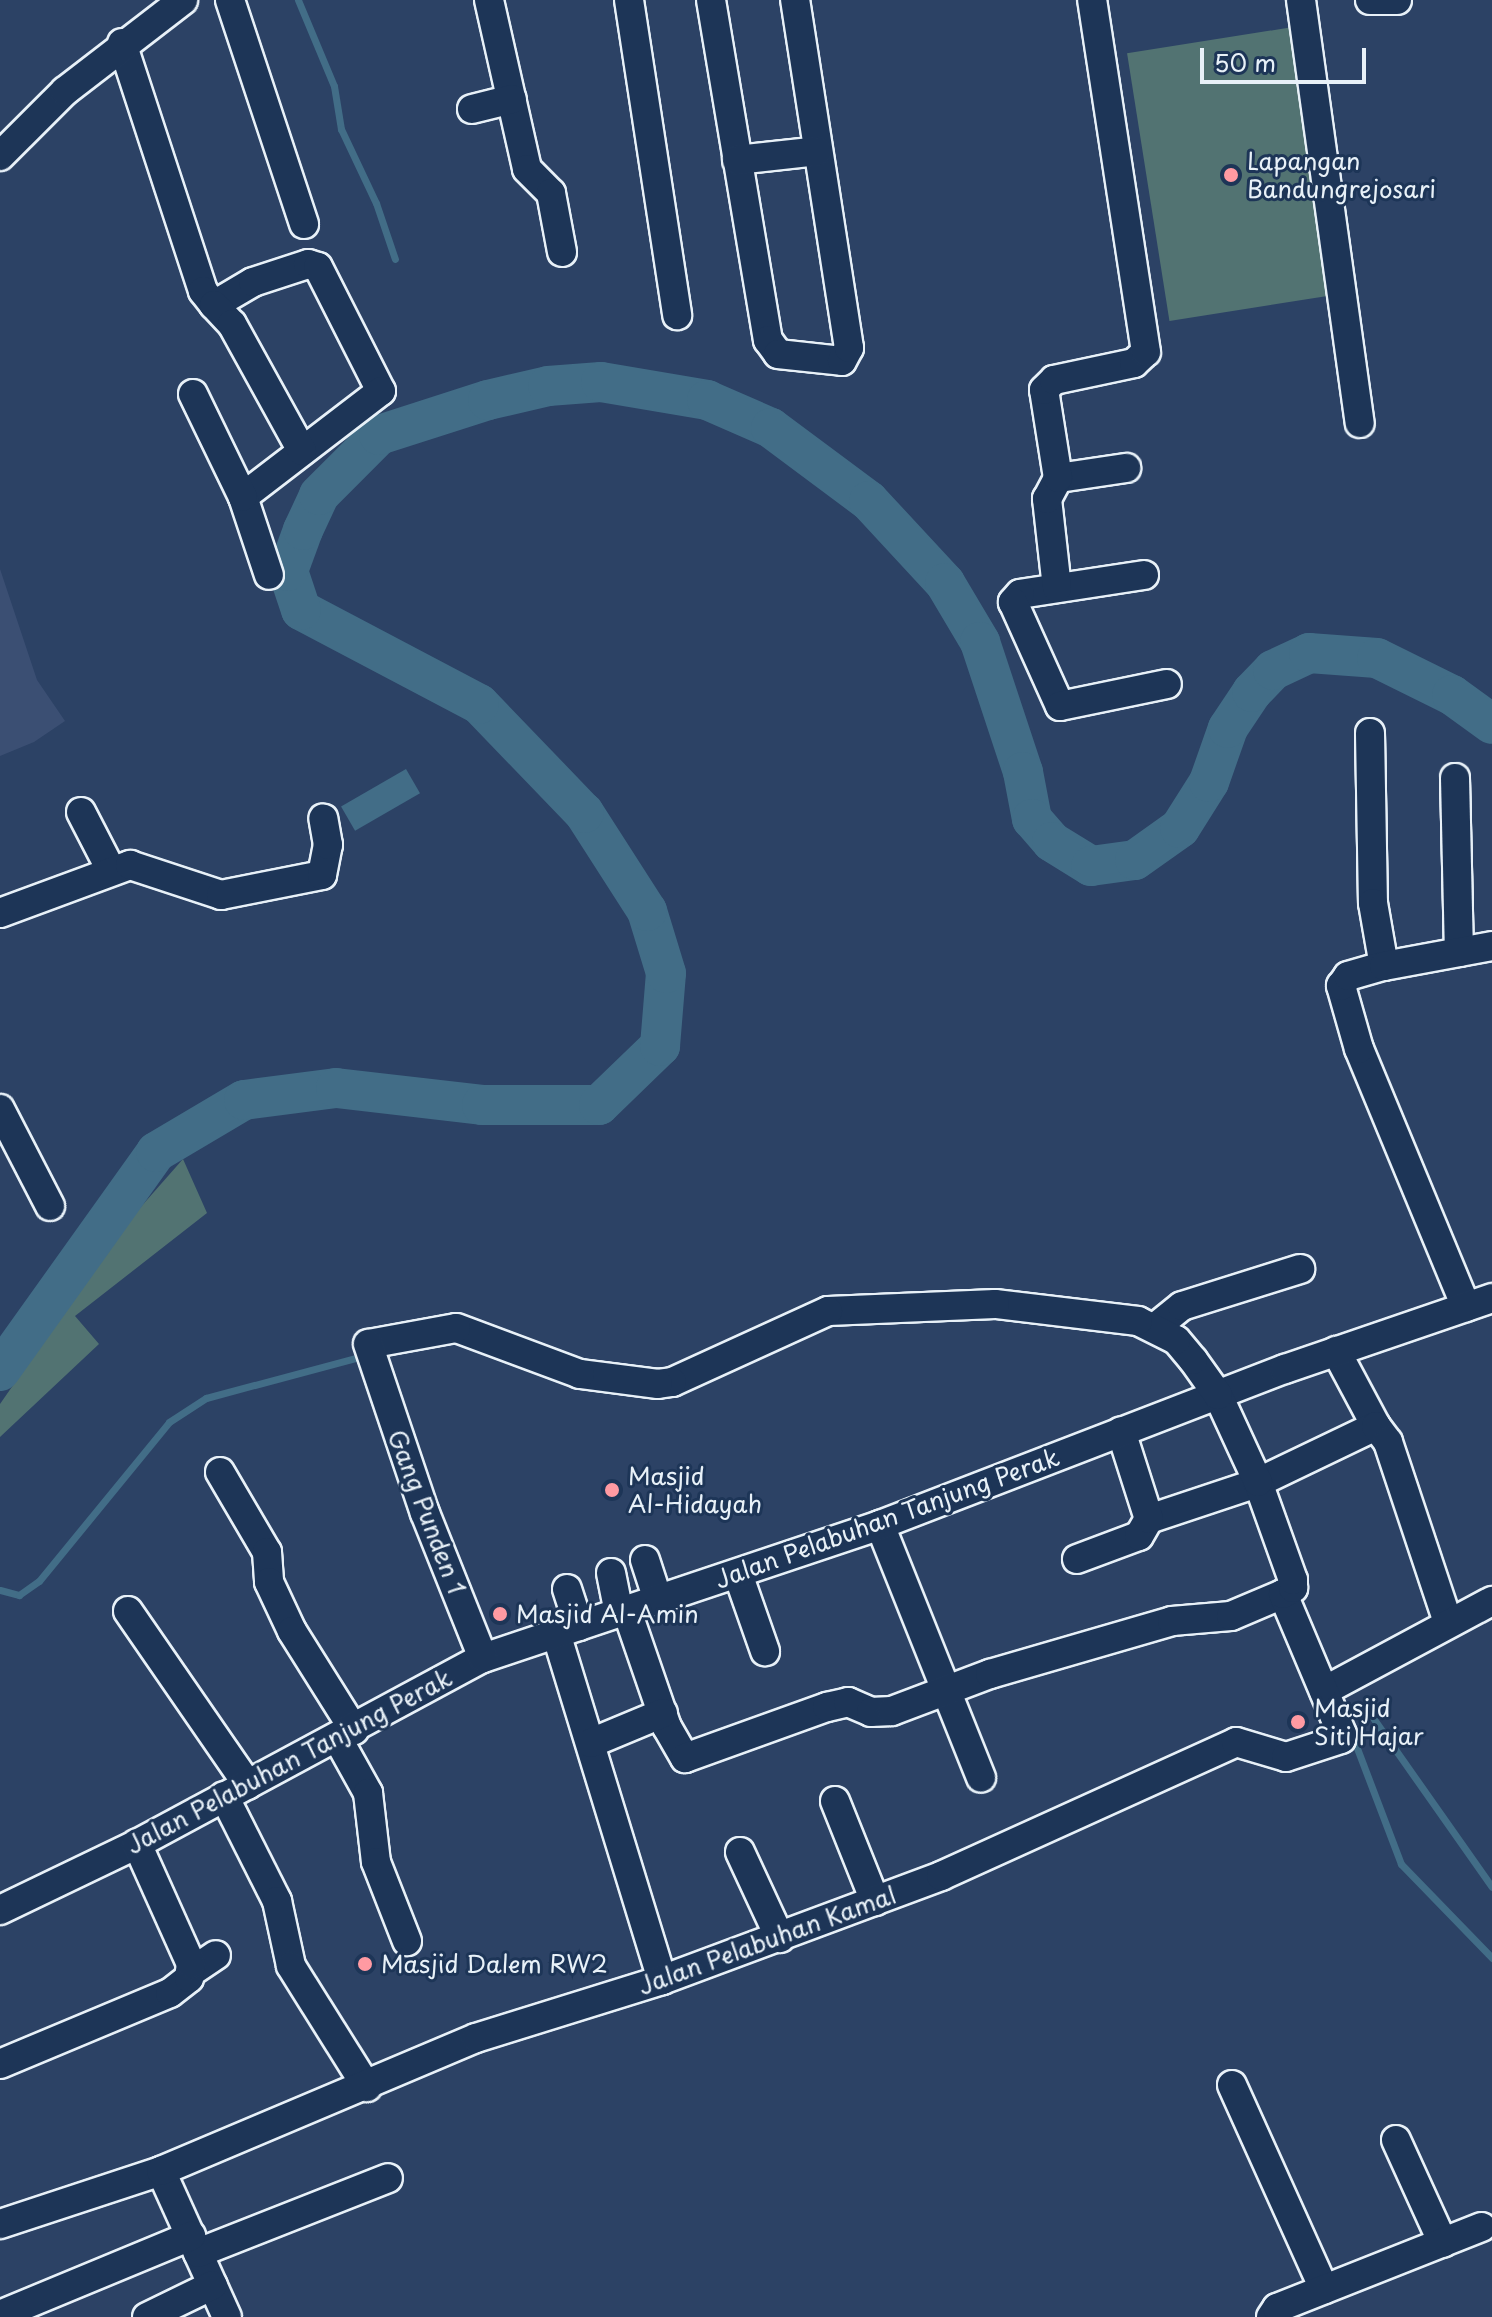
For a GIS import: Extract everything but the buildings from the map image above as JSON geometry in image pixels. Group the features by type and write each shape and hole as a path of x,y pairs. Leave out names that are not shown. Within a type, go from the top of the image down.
{"street":[{"path":"0,156 65,91 122,43 183,0"},
{"path":"230,0 304,224"},
{"path":"489,0 527,169 551,193 562,252"},
{"path":"629,0 677,315"},
{"path":"711,0 771,349 842,361 849,348 795,0"},
{"path":"1057,588 1047,499 1058,478 1042,398 1048,383 1134,363 1146,352 1092,0"},
{"path":"1301,0 1360,423"},
{"path":"1370,0 1397,0"},
{"path":"122,43 203,291 232,324 302,451"},
{"path":"472,109 512,99"},
{"path":"737,160 818,151"},
{"path":"214,305 253,282 308,264 318,267 381,391 243,497"},
{"path":"193,394 243,497 269,575"},
{"path":"1058,478 1126,468"},
{"path":"1144,575 1020,594 1013,602 1060,706 1167,684"},
{"path":"1370,733 1373,903 1384,966"},
{"path":"1455,778 1459,952"},
{"path":"81,812 111,870"},
{"path":"0,913 130,865 221,895 322,875 328,845 323,818"},
{"path":"1484,1305 1343,1005 1341,986 1348,976 1384,966 1492,946"},
{"path":"0,1109 50,1206"},
{"path":"1300,1269 1182,1306 1156,1327 1176,1340 1252,1484 1287,1592 1331,1687 1492,1601"},
{"name":"Gang Punden 1","path":"483,1658 371,1354 456,1328 580,1374 658,1384 672,1382 828,1311 995,1304 1156,1327"},
{"name":"Jalan Pelabuhan Tanjung Perak","path":"0,1910 137,1844 346,1734 425,1685 483,1658 880,1525 1336,1351 1484,1305"},
{"path":"1336,1351 1376,1426 1388,1442 1448,1622"},
{"path":"1077,1559 1139,1536 1149,1519 1252,1484 1376,1426"},
{"path":"1121,1431 1149,1519"},
{"path":"220,1472 267,1552 269,1582 346,1734 368,1793 376,1862 407,1941"},
{"path":"880,1525 943,1692 981,1778"},
{"path":"645,1560 658,1600"},
{"path":"611,1573 678,1753 691,1758 848,1702 880,1713 1161,1624 1231,1616 1287,1592"},
{"path":"738,1574 765,1651"},
{"path":"567,1589 567,1629 591,1743 662,1980"},
{"path":"128,1611 236,1790 277,1901 291,1966 367,2087"},
{"name":"Jalan Pelabuhan Kamal","path":"0,2224 161,2171 367,2087 476,2038 662,1980 875,1901 1065,1823 1236,1742 1286,1757 1341,1739 1331,1687"},
{"path":"591,1743 663,1713"},
{"path":"835,1801 875,1901"},
{"path":"137,1844 191,1972"},
{"path":"740,1852 780,1938"},
{"path":"0,2064 182,1987 191,1972 216,1955"},
{"path":"1232,2085 1324,2289"},
{"path":"1396,2140 1443,2243"},
{"path":"161,2171 227,2317"},
{"path":"0,2315 388,2178"},
{"path":"1271,2317 1277,2308 1482,2227"},
{"path":"147,2317 213,2285"}],"shaded area":[{"path":"0,569 37,680 65,721 34,742 0,756"},
{"path":"406,769 420,793 355,831 341,806"}],"green space":[{"name":"Lapangan Bandungrejosari","path":"1293,27 1335,295 1169,321 1127,53"},
{"path":"183,1159 207,1213 75,1316 99,1344 0,1437 0,1404 124,1226"}],"waterway":[{"path":"298,0 334,86 341,129 376,203 395,259"},
{"path":"0,1371 156,1152 244,1100 336,1088 482,1105 599,1105 660,1046 666,973 647,911 584,813 479,704 301,610 288,571 303,530 319,495 379,435 488,400 548,386 601,382 707,400 771,428 869,501 945,583 980,642 1023,772 1032,819 1052,842 1091,866 1135,860 1180,828 1209,782 1228,728 1252,692 1273,670 1309,653 1377,658 1452,695 1492,724"},
{"path":"0,1590 19,1595 39,1581 169,1422 206,1398 366,1355"},
{"path":"1343,1709 1356,1705 1371,1715 1492,1887"},
{"path":"1352,1735 1401,1864 1492,1958"}],"place":[{"name":"Lapangan Bandungrejosari","path":"1231,175"},
{"name":"Masjid Al-Hidayah","path":"612,1490"},
{"name":"Masjid Al-Amin","path":"500,1614"},
{"name":"Masjid Siti Hajar","path":"1298,1722"},
{"name":"Masjid Dalem RW2","path":"365,1964"}]}
